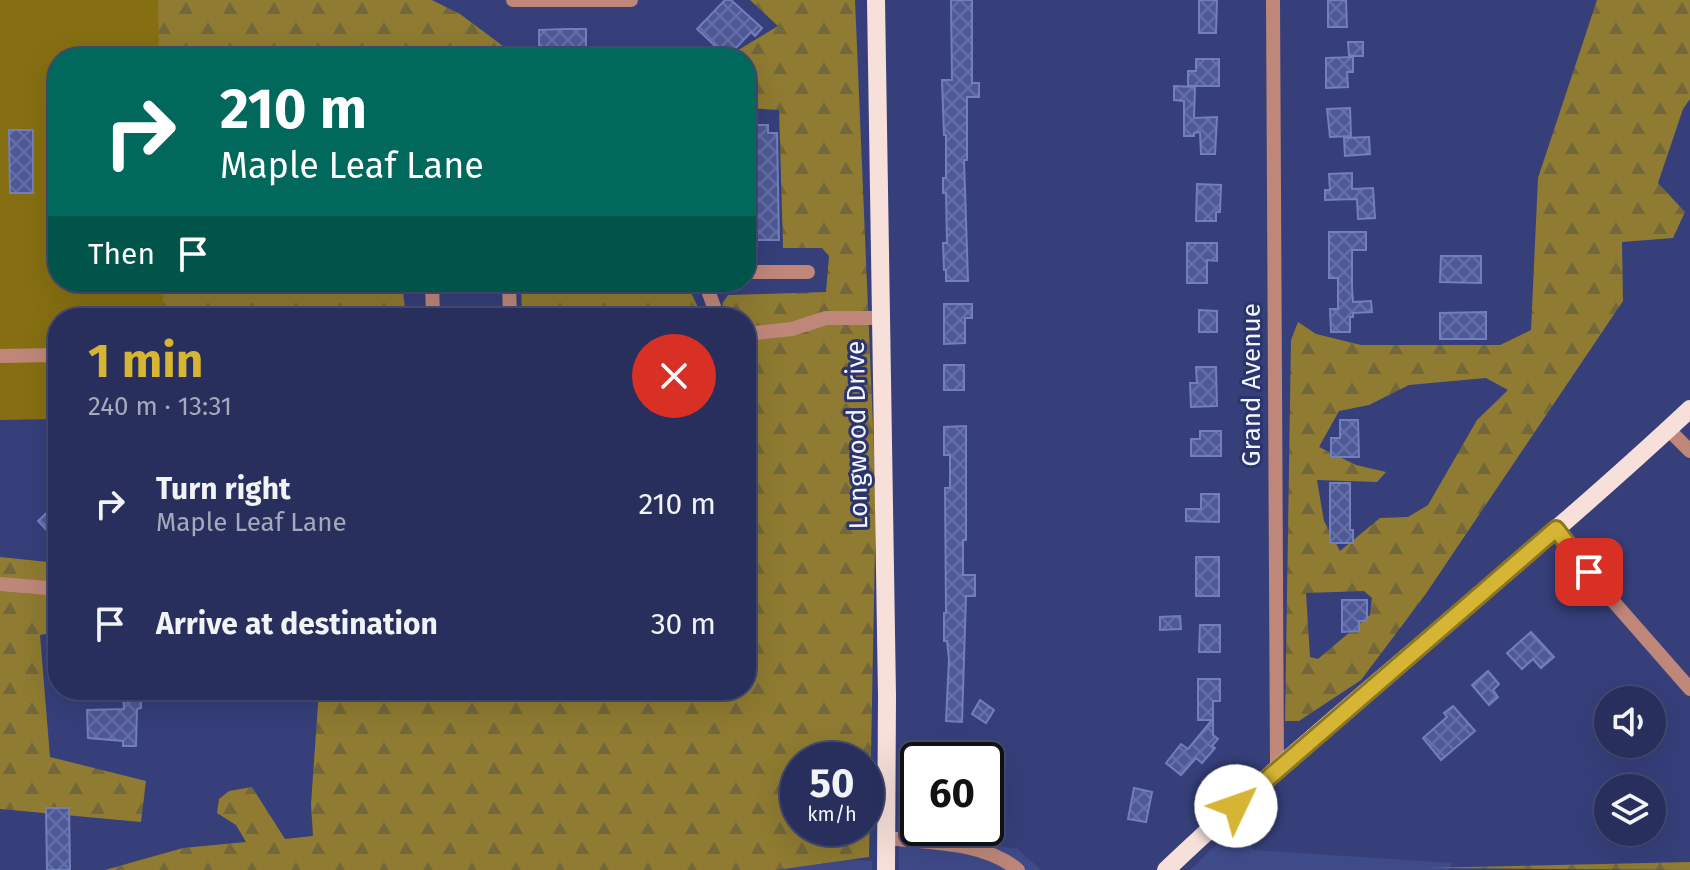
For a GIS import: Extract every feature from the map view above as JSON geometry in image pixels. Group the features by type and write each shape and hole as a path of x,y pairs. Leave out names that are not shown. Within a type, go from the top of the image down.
{"main road":[{"name":"Longwood Drive","path":"876,0 887,696 886,870"},
{"path":"1166,870 1277,769 1556,529 1690,409"}],"street":[{"path":"513,0 631,0"},
{"name":"Grand Avenue","path":"1273,0 1277,769"},
{"path":"756,272 808,272"},
{"path":"756,333 792,329 826,318 882,318"},
{"path":"0,356 48,355"},
{"path":"1668,429 1690,451"},
{"path":"1556,529 1641,636 1690,689"},
{"path":"0,584 48,588"},
{"path":"886,838 957,846 1004,858 1014,869"}],"shaded area":[{"path":"0,0 175,0 175,48 48,48 48,292 199,292 232,308 48,308 48,419 0,420"},
{"path":"899,823 900,846 997,846 1018,849 1041,870 899,870"},
{"path":"1236,825 1254,850 1452,863 1449,870 1190,870"},
{"path":"765,855 872,861 872,870 692,870"}],"green space":[{"path":"158,0 432,0 460,14 506,48 159,48"},
{"path":"750,0 855,0 876,497 871,742 780,742 780,846 869,846 869,857 776,870 105,870 183,848 246,842 236,825 217,813 219,799 229,791 252,787 285,839 313,836 311,804 318,700 756,700 756,308 724,308 722,304 728,295 826,292 829,256 822,248 783,248 779,110 756,109 756,48 742,48 778,26"},
{"path":"1597,0 1690,0 1690,99 1683,109 1658,183 1685,212 1673,238 1622,242 1623,301 1425,595 1361,680 1299,721 1285,721 1291,340 1298,322 1316,334 1361,345 1500,345 1531,330 1538,178","holes":["1486,378 1508,390 1477,420 1428,505 1408,517 1380,518 1340,551 1324,521 1317,480 1377,482 1386,472 1356,465 1319,447 1339,411 1369,405 1409,385","1364,591 1372,598 1370,615 1318,659 1310,657 1306,593"]},
{"path":"163,292 403,292 405,308 163,308"},
{"path":"521,292 691,292 698,308 522,308"},
{"path":"0,557 48,562 48,634 40,635 50,757 146,781 141,822 0,809"},
{"path":"1690,862 1690,870 1423,868"}],"building":[{"path":"725,0 731,0 762,28 755,36 751,32 736,48 717,48 697,29"},
{"path":"951,0 972,0 972,83 979,83 979,97 967,97 967,160 964,160 968,281 946,281 944,270 943,243 947,243 946,193 943,193 946,135 942,80 952,80"},
{"path":"1199,0 1217,0 1216,33 1199,33"},
{"path":"1328,0 1346,0 1347,27 1328,27"},
{"path":"586,29 586,48 539,48 539,30"},
{"path":"1348,42 1363,42 1363,56 1349,56"},
{"path":"1353,57 1353,72 1347,72 1348,87 1326,88 1326,58"},
{"path":"1196,59 1219,59 1219,86 1188,86 1188,71 1196,71"},
{"path":"1174,86 1195,87 1194,118 1217,117 1215,154 1201,154 1200,132 1194,133 1194,136 1184,136 1184,101 1174,100"},
{"path":"1350,108 1351,136 1330,137 1327,109"},
{"path":"756,125 768,125 768,133 777,133 779,240 756,240"},
{"path":"9,130 33,130 33,193 10,193"},
{"path":"1369,137 1370,154 1345,156 1344,138"},
{"path":"1352,173 1352,189 1373,188 1375,218 1358,219 1357,199 1325,200 1325,190 1330,190 1329,174"},
{"path":"1197,184 1221,185 1220,212 1216,212 1216,221 1196,221"},
{"path":"1329,232 1366,232 1366,250 1352,250 1353,302 1371,301 1372,312 1353,313 1350,332 1331,332 1330,309 1338,309 1338,278 1329,278"},
{"path":"1187,243 1217,243 1217,261 1207,260 1207,283 1187,283"},
{"path":"1441,256 1481,256 1481,283 1440,282"},
{"path":"944,304 972,304 972,318 965,318 965,343 944,344"},
{"path":"1199,310 1217,311 1217,332 1199,332"},
{"path":"1486,312 1486,339 1440,339 1440,313"},
{"path":"944,365 964,365 964,390 944,390"},
{"path":"1196,367 1216,367 1217,406 1191,407 1190,383 1197,383"},
{"path":"1340,420 1358,420 1359,457 1331,457 1331,438 1340,438"},
{"path":"966,426 963,575 975,575 975,596 966,596 962,722 946,721 949,659 947,641 944,641 945,488 950,488 950,455 944,455 944,427"},
{"path":"1200,431 1221,431 1221,456 1191,456 1191,439 1200,439"},
{"path":"1330,483 1350,483 1353,543 1330,543"},
{"path":"1201,494 1219,494 1219,522 1186,521 1186,509 1201,509"},
{"path":"48,512 48,532 38,521"},
{"path":"1196,557 1219,557 1219,596 1196,596"},
{"path":"1342,600 1367,600 1367,621 1359,621 1359,631 1342,632"},
{"path":"1180,616 1181,629 1160,630 1160,617"},
{"path":"1200,625 1220,625 1220,652 1199,652"},
{"path":"1531,632 1554,657 1541,668 1533,659 1522,669 1507,653"},
{"path":"1488,671 1499,684 1493,690 1498,697 1489,705 1472,685"},
{"path":"1198,679 1220,679 1220,701 1213,701 1213,735 1218,739 1212,746 1215,748 1202,763 1196,758 1181,775 1166,763 1181,744 1188,749 1212,720 1198,720"},
{"path":"124,700 141,700 141,708 137,709 136,746 123,746 123,741 88,738 87,710 124,709"},
{"path":"980,700 994,710 986,723 972,714"},
{"path":"1453,706 1475,731 1441,760 1423,738 1447,717 1444,713"},
{"path":"1134,788 1152,792 1146,822 1128,819"},
{"path":"46,808 69,808 70,870 47,870"}],"route":[{"path":"1236,806 1556,529 1589,572"}]}
